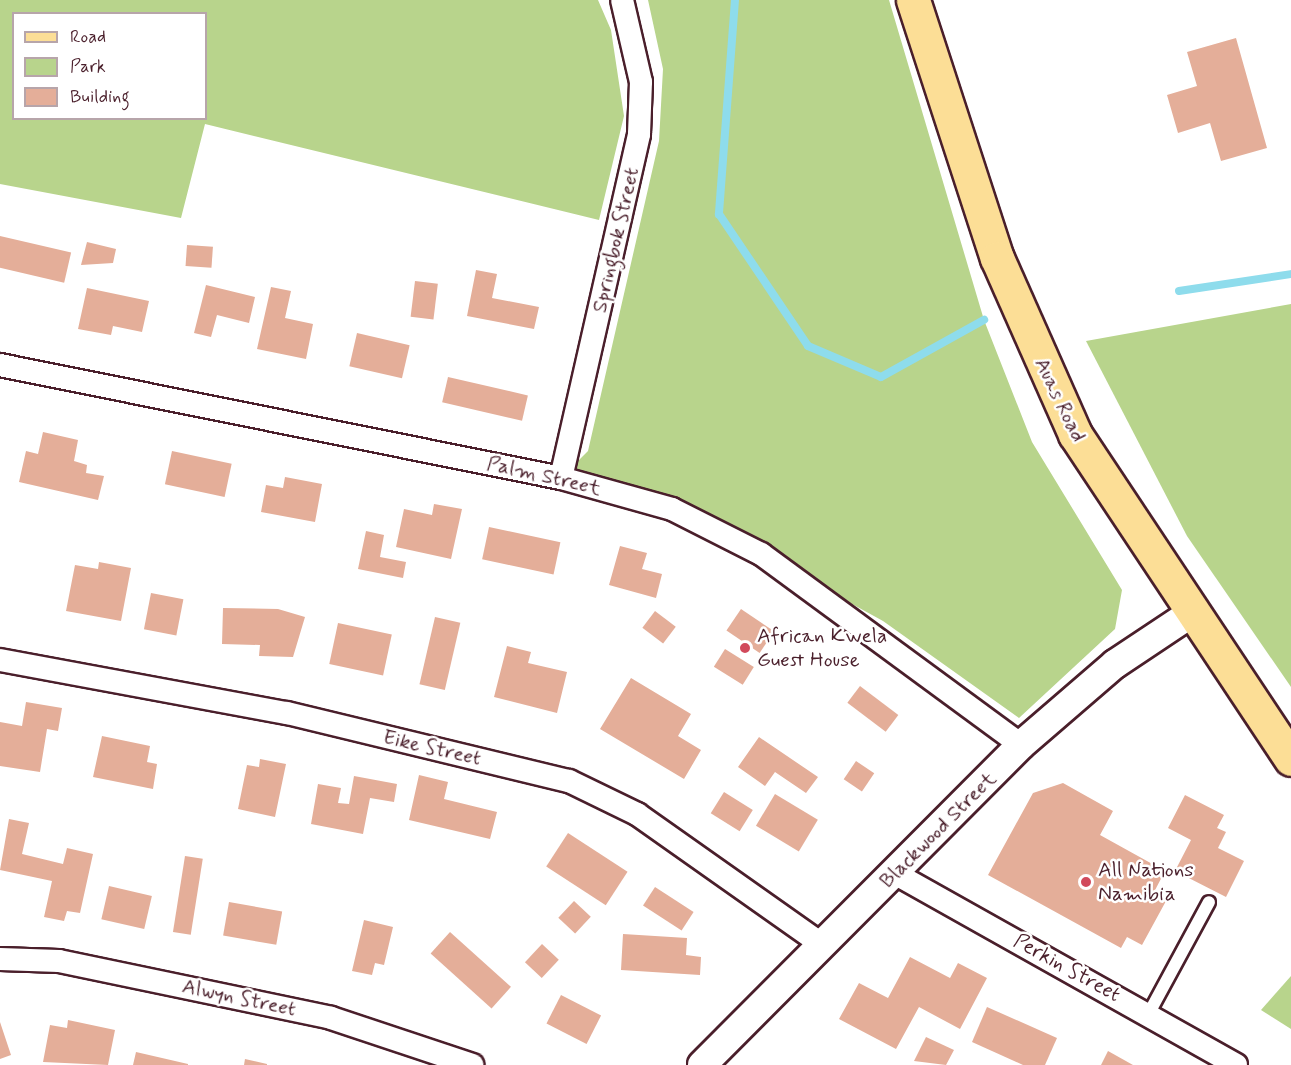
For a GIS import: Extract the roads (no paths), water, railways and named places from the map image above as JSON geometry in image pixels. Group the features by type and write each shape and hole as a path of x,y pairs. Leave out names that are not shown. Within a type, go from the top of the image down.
{"main road":[{"name":"Auas Road","path":"913,0 997,258 1041,362 1075,434 1190,614 1291,759"}],"street":[{"name":"Springbok Street","path":"561,478 639,134 641,82 622,0"},
{"name":"Palm Street","path":"0,365 561,478 672,509 719,529 1021,745"},
{"name":"Blackwood Street","path":"702,1065 821,944 896,874 1021,745 1115,664 1190,614"},
{"name":"Eike Street","path":"0,660 287,713 568,781 637,814 821,944"},
{"name":"Perkin Street","path":"896,874 1149,1013 1236,1065"},
{"name":"Alwyn Street","path":"0,959 59,961 331,1018 472,1065"}],"lane":[{"path":"1149,1013 1209,902"}],"waterway":[{"path":"735,0 719,214 808,346 881,377 984,320"},
{"path":"1179,291 1291,274"}],"place":[{"name":"African Kwela Guest House","path":"745,648"},
{"name":"All Nations Namibia","path":"1086,882"}]}
